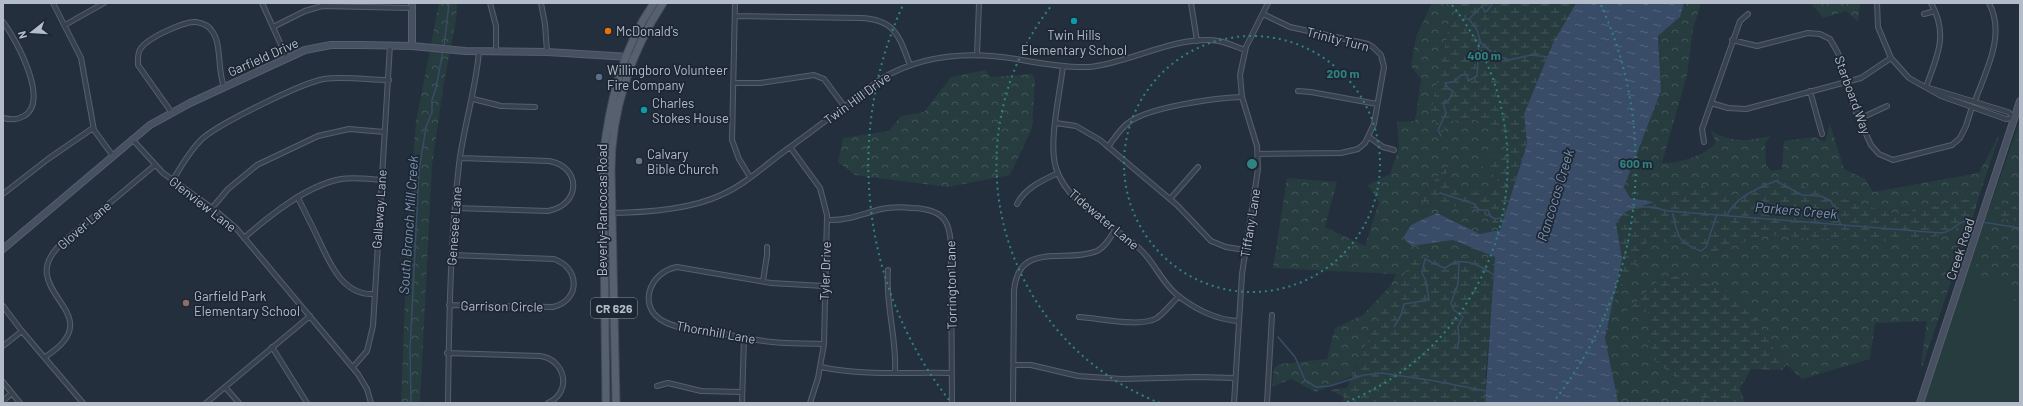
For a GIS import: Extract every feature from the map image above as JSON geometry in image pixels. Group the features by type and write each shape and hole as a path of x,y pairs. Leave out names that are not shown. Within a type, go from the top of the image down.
{"main road":[{"name":"Beverly-Rancocas Road","path":"616,403 608,212 603,159 606,127 616,82 626,56 647,13 654,3"},
{"name":"Beverly-Rancocas Road","path":"606,403 608,212 614,137 626,80 649,24 663,3"}],"street":[{"path":"53,3 81,58 93,128 112,156"},
{"path":"65,25 104,3"},
{"path":"262,3 287,58"},
{"path":"490,3 496,26 496,51"},
{"path":"541,3 545,24 547,52"},
{"path":"735,3 732,140 739,159 750,177"},
{"path":"977,55 979,3"},
{"path":"1191,3 1197,40"},
{"name":"Tiffany Lane","path":"1234,403 1238,321 1245,250 1256,190 1258,154 1242,97 1240,75 1245,50 1268,3"},
{"path":"1877,3 1878,27 1891,58 1909,78 1941,96 2006,118 2015,118"},
{"path":"1926,87 1941,45 1941,30 1935,10 1931,3"},
{"path":"1975,101 1994,49 1997,30 1995,14 1989,3"},
{"path":"273,27 305,11 322,6 412,6 412,46"},
{"path":"1924,14 1935,10"},
{"name":"Trinity Turn","path":"1258,154 1341,153 1358,149 1368,137 1374,124 1384,67 1381,56 1368,44 1290,27 1263,14"},
{"path":"1704,142 1702,129 1732,40 1740,21 1748,14"},
{"path":"735,16 860,18 878,20 888,25 898,34 910,65"},
{"path":"3,22 15,39 34,92 32,107 26,114 13,120 3,118"},
{"path":"172,113 138,65 140,48 146,42 159,35 180,25 191,22 203,24 211,29 217,38 220,77 224,87"},
{"name":"Starboard Way","path":"1732,40 1756,46 1802,33 1820,34 1830,39 1834,45 1859,119 1871,145 1879,154 1893,160 1952,145 1960,138 1966,126 1972,107"},
{"name":"Twin Hill Drive","path":"608,212 646,211 700,202 728,192 881,79 910,65 942,57 977,55 1081,67 1099,65 1197,40 1221,41 1245,50"},
{"name":"Garfield Drive","path":"3,249 150,125 224,87 287,58 318,47 390,45 479,51 547,52 635,57"},
{"name":"Gallaway Lane","path":"353,367 364,355 369,346 373,326 390,45"},
{"name":"Genesee Lane","path":"448,403 447,353 455,208 460,158 473,99 479,51"},
{"path":"1711,103 1728,108 1746,109 1846,82 1866,75 1891,58"},
{"name":"Tidewater Lane","path":"1063,66 1056,123 1054,157 1058,173 1065,187 1073,197 1142,251 1172,290 1179,296 1219,319 1238,321"},
{"path":"734,83 760,83 814,75 826,82 844,106"},
{"path":"173,180 196,146 207,136 225,124 292,92 325,79 389,80"},
{"path":"1926,87 2008,112 2015,118"},
{"path":"1298,91 1377,104"},
{"path":"1810,92 1822,134"},
{"path":"1108,147 1124,127 1140,117 1211,100 1242,97"},
{"path":"473,99 506,106 535,107"},
{"name":"Creek Road","path":"1920,403 2020,101"},
{"path":"1859,119 1886,106"},
{"path":"1056,123 1080,128 1108,147 1182,209 1211,241 1226,247 1245,250"},
{"path":"3,194 48,159 93,128"},
{"path":"212,208 228,189 257,165 318,136 349,129 385,132"},
{"path":"1368,137 1383,147 1394,150"},
{"name":"Glenview Lane","path":"132,139 155,165 212,208 244,238 353,367 365,384 371,403"},
{"name":"Tyler Drive","path":"790,147 820,188 827,220 824,286 824,344 821,367 810,403"},
{"path":"455,208 548,211 558,208 566,202 572,190 573,180 569,171 558,163 548,161 460,158"},
{"name":"Glover Lane","path":"45,357 62,345 70,327 68,312 48,284 46,272 50,256 62,243 155,165"},
{"path":"1170,199 1198,167"},
{"path":"1017,204 1026,192 1041,181 1058,173"},
{"path":"244,238 278,210 324,185 340,180 381,180"},
{"path":"298,198 325,253 342,281 358,293 364,295 374,294"},
{"name":"Torrington Lane","path":"827,220 845,220 882,209 894,208 929,209 943,217 949,227 951,238 952,403"},
{"path":"1013,403 1014,291 1015,279 1020,269 1027,262 1038,258 1087,253 1098,250 1105,244 1115,230"},
{"path":"763,281 767,247"},
{"name":"Garrison Circle","path":"449,305 553,307 562,304 569,298 574,285 573,276 567,266 554,259 452,255"},
{"name":"Thornhill Lane","path":"824,286 763,281 677,267 662,272 652,285 649,295 650,306 656,315 664,322 681,327 777,342 824,344"},
{"path":"888,270 887,297 896,350 895,372"},
{"path":"1079,317 1147,322 1156,318 1179,296"},
{"path":"3,306 22,331 83,403"},
{"path":"1267,403 1272,315"},
{"path":"206,403 310,316"},
{"path":"3,346 22,331"},
{"path":"742,403 741,392 744,337"},
{"path":"272,347 307,403"},
{"path":"447,353 540,356 550,358 558,365 563,374 564,380 559,395 548,403"},
{"path":"1014,365 1031,365 1078,376 1122,380 1198,377 1235,378"},
{"path":"821,367 844,371 951,373"},
{"path":"3,382 20,403"},
{"path":"657,386 668,384 701,391 741,392"},
{"path":"225,387 239,403"},
{"path":"3,401 12,394"}],"green space":[{"path":"439,3 457,3 456,20 444,82 432,165 420,403 401,403 408,224 416,122"},
{"path":"1432,3 1461,3 1450,23 1441,136 1448,121 1472,119 1505,129 1507,139 1506,148 1481,165 1498,178 1492,194 1460,191 1446,177 1448,167 1443,170 1417,201 1479,209 1500,230 1480,234 1437,213 1412,246 1453,240 1495,257 1496,266 1466,257 1377,319 1352,376 1316,392 1291,379 1272,387 1274,368 1280,364 1327,359 1335,328 1363,315 1391,285 1396,274 1273,268 1287,178 1337,182 1325,227 1365,246 1379,202 1368,185 1390,174 1399,148 1397,122 1415,121 1421,79 1411,66 1416,37"},
{"path":"1461,3 1576,3 1553,43 1524,114 1527,144 1500,230 1479,209 1417,201 1443,170 1448,167 1446,177 1460,191 1492,194 1498,178 1481,165 1506,148 1507,139 1504,129 1472,119 1448,121 1441,137 1431,111 1450,23"},
{"path":"1684,3 1701,3 1693,29 1687,75 1662,163 1684,160 1704,152 1716,143 1711,131 1726,138 1740,140 1771,136 1765,143 1766,165 1772,171 1782,169 1784,141 1814,137 1825,142 1830,124 1844,169 1865,179 1873,192 1979,173 2000,133 1979,196 1897,215 1779,179 1728,198 1700,185 1654,202 1630,198 1624,187 1661,91 1658,36 1680,17"},
{"path":"1811,3 1860,3 1858,22 1846,11 1823,18"},
{"path":"985,70 991,77 1032,74 1035,80 1032,128 1010,175 948,187 855,175 838,162 843,138 889,131 901,116 924,112 951,77"},
{"path":"2020,120 2020,403 1921,403"},
{"path":"2020,132 2020,213 2016,206 2004,208 1998,199"},
{"path":"1779,179 1897,215 1979,196 1973,217 1944,236 1873,242 1767,235 1714,252 1649,239 1612,304 1622,259 1616,223 1625,212 1700,185 1728,198"},
{"path":"1998,199 2005,208 2016,206 2020,213 2020,221 1992,218"},
{"path":"1973,217 1922,367 1921,364 1927,321 1875,323 1870,359 1802,379 1776,355 1745,304 1627,312 1647,312 1653,322 1647,344 1708,403 1617,403 1605,338 1612,304 1649,239 1714,252 1767,235 1873,242 1944,236"},
{"path":"1992,218 2020,221 2020,299 2014,301 2005,278 1971,280"},
{"path":"1466,257 1496,266 1486,371 1485,403 1342,403 1344,397 1330,390 1347,388 1377,319 1414,258"},
{"path":"1678,275 1723,289 1739,298 1751,311 1770,343 1787,364 1782,370 1751,369 1740,388 1745,403 1708,403 1653,359 1647,344 1653,322 1647,312 1626,312 1655,283"}],"water":[{"name":"Rancocas Creek","path":"1576,3 1684,3 1680,17 1658,36 1661,91 1624,187 1630,198 1654,202 1625,212 1616,223 1622,259 1605,338 1618,402 1485,403 1495,257 1453,240 1412,246 1403,238 1411,225 1437,213 1480,234 1500,230 1527,144 1524,114 1553,43"}],"waterway":[{"name":"South Branch Mill Creek","path":"444,47 449,3"},
{"path":"1493,3 1485,12 1482,6 1469,19 1477,30 1481,43 1494,54 1509,60 1531,55 1549,57"},
{"path":"1441,136 1438,130 1446,113 1443,103 1449,100 1453,91 1448,88 1445,83 1454,82 1463,75 1467,75 1468,81 1477,76 1479,42"},
{"name":"South Branch Mill Creek","path":"411,403 410,350 419,171 426,127 432,112 432,100 436,88 443,50"},
{"path":"1727,215 1742,198 1762,186 1776,181 1802,195 1821,196 1831,201 1841,225"},
{"path":"1440,193 1475,204 1478,210 1488,210 1490,216 1495,219 1500,218 1503,220"},
{"name":"Parkers Creek","path":"1636,207 1652,207 1668,211 1941,233 1951,230 1965,221 1979,221"},
{"path":"1672,211 1679,237 1682,241 1701,251 1706,247 1717,214"},
{"name":"Parkers Creek","path":"1982,222 2020,228"},
{"path":"1394,327 1401,315 1404,304 1429,300 1426,281 1422,273 1425,259 1444,268 1455,262 1461,261 1472,263 1482,267 1496,276"},
{"path":"1457,348 1459,340 1458,326 1463,317 1454,310 1451,303 1458,284 1459,262"},
{"path":"1278,337 1295,357 1305,380 1316,387 1330,386 1364,375 1382,373 1486,391"}],"place":[{"name":"Twin Hills Elementary School","path":"1074,21"},
{"name":"McDonald's","path":"608,31"},
{"name":"Willingboro Volunteer Fire Company","path":"599,77"},
{"name":"Charles Stokes House","path":"644,110"},
{"name":"Calvary Bible Church","path":"639,161"},
{"name":"Garfield Park Elementary School","path":"186,303"}]}
